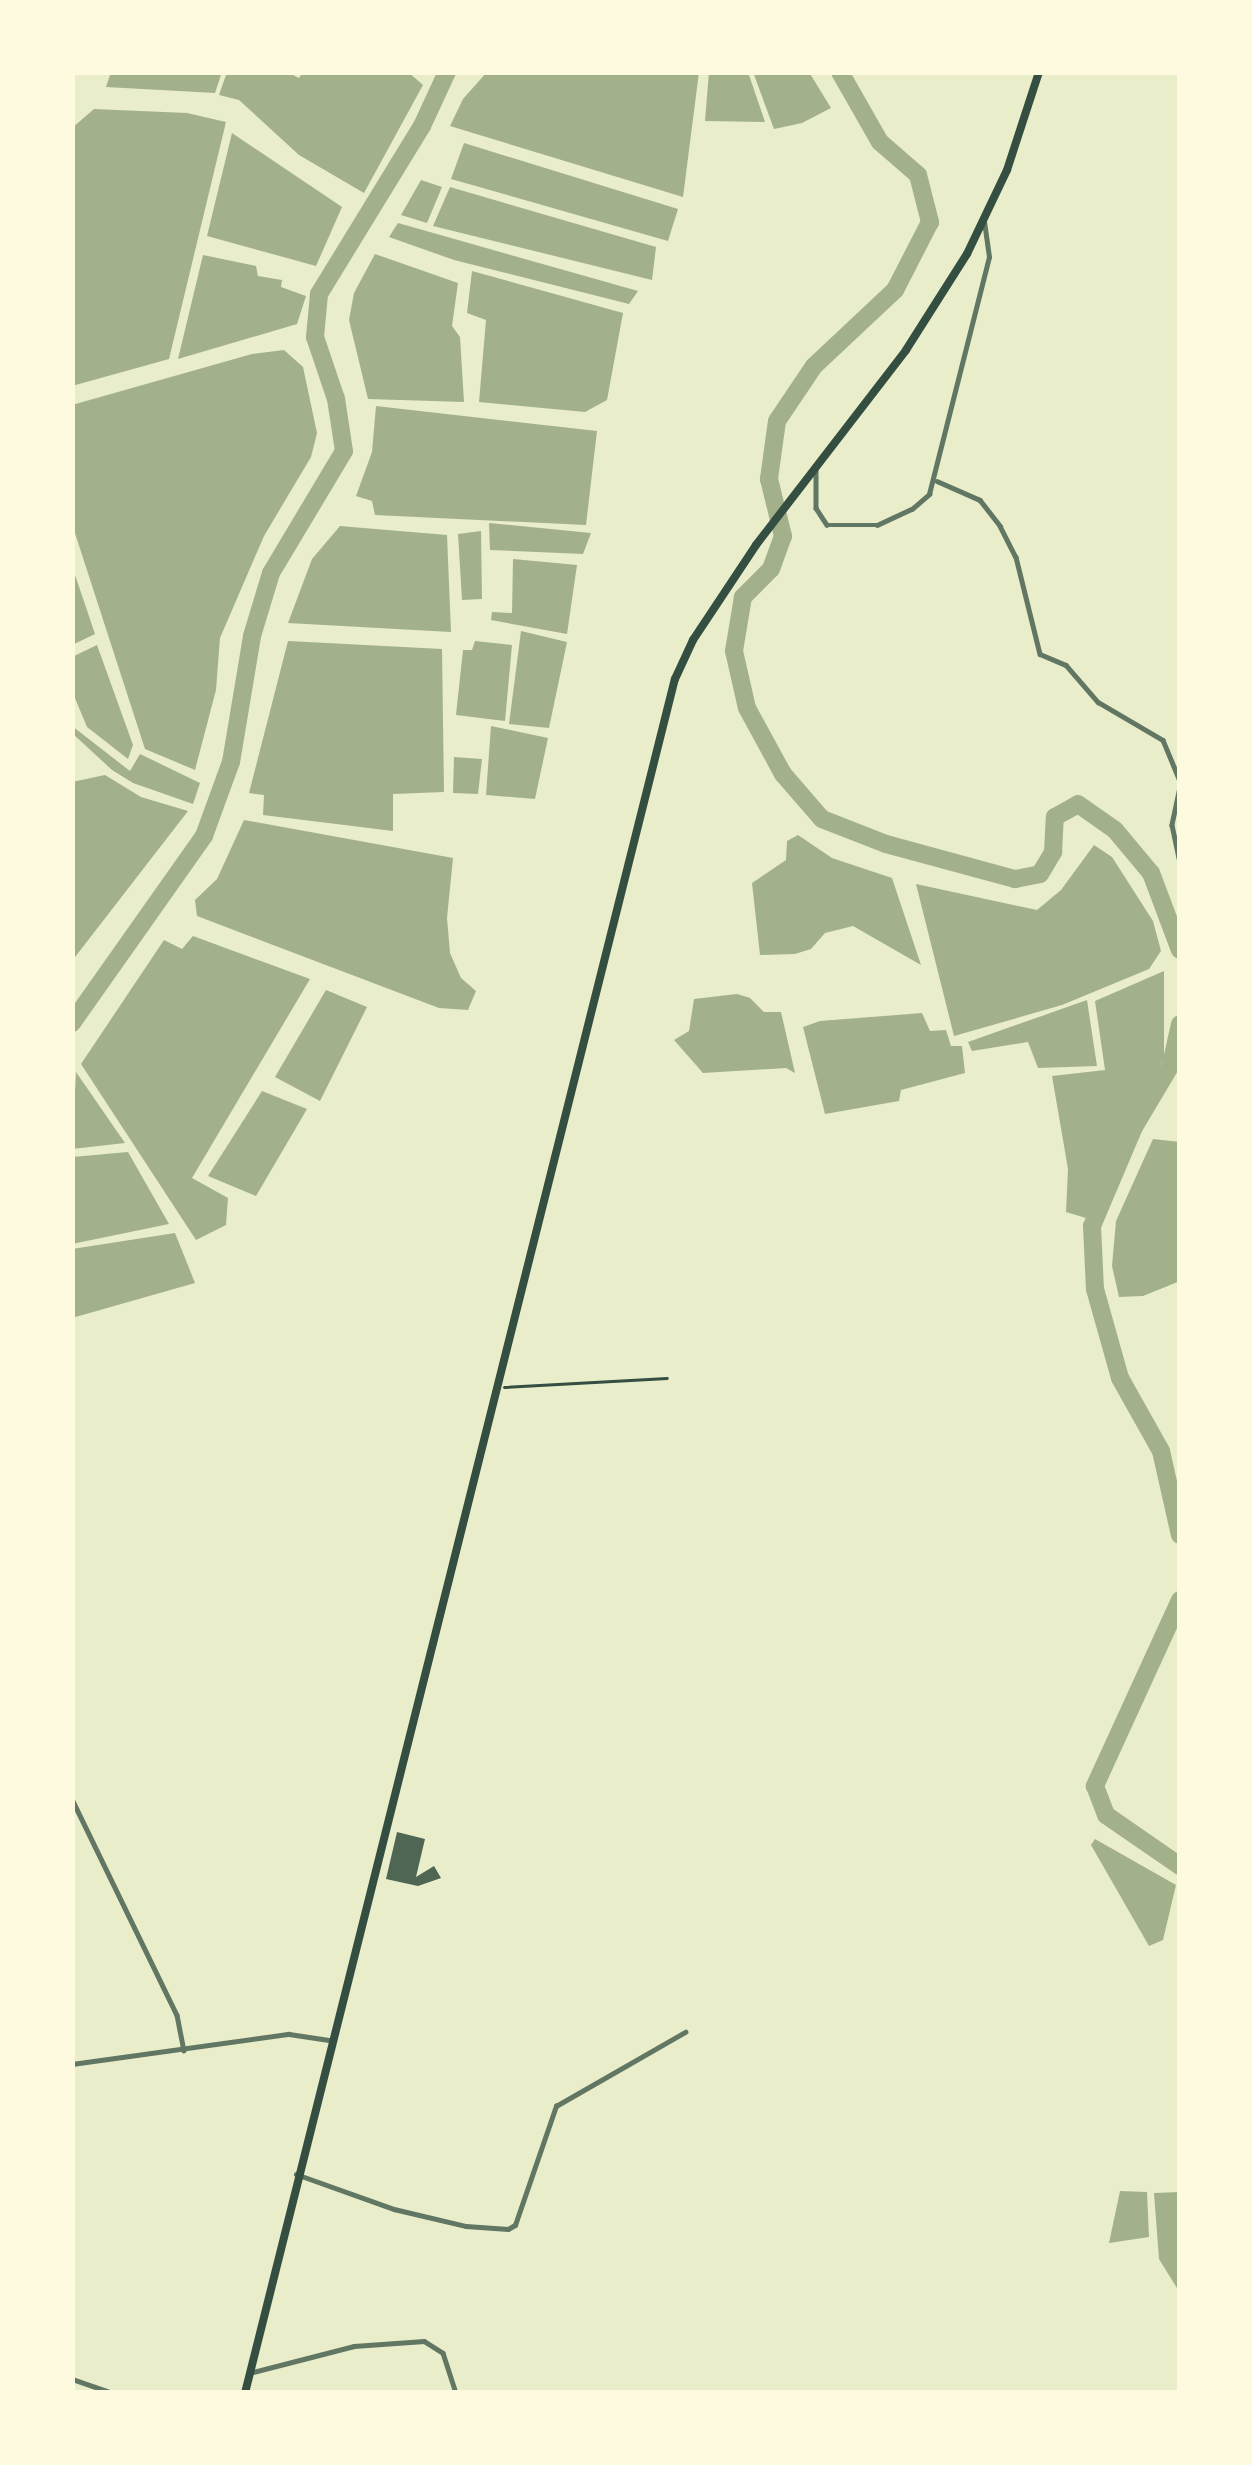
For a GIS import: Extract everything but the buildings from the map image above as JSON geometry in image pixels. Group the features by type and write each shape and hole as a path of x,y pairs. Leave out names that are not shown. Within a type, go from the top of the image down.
{"main road":[{"path":"245,2393 329,2040 668,700 693,640 756,545 906,350 984,222 1039,72"}],"street":[{"path":"816,465 818,516 827,526 844,529 902,515 921,504 937,481 989,257 984,222"},
{"path":"937,481 980,500 1000,526 1016,557 1040,654 1066,665 1098,702 1163,740 1180,784 1172,825 1180,862"},
{"path":"72,1799 177,2014 184,2050"},
{"path":"296,2174 444,2222 508,2229 515,2225 556,2106 685,2032"},
{"path":"72,2064 289,2034 329,2040"},
{"path":"251,2372 353,2346 424,2341 435,2344 449,2364 456,2393"},
{"path":"72,2379 113,2393"}],"path":[{"path":"496,1387 668,1378"}],"shaded area":[{"path":"111,72 222,72 215,93 106,87"},
{"path":"227,72 287,72 299,78 303,72 408,72 423,85 364,193 299,155 239,100 219,95"},
{"path":"487,72 699,72 683,197 450,126 463,99"},
{"path":"709,72 748,72 765,122 705,121"},
{"path":"753,72 809,72 831,108 802,123 774,129"},
{"path":"94,109 187,113 226,122 169,359 72,386 72,128"},
{"path":"232,133 342,207 316,266 207,236"},
{"path":"464,143 678,209 668,241 451,179"},
{"path":"421,180 442,187 427,223 401,215"},
{"path":"450,187 656,247 652,280 433,226"},
{"path":"398,223 638,291 629,304 454,260 389,237"},
{"path":"375,254 458,283 452,326 460,337 464,402 368,399 349,320 354,293"},
{"path":"203,255 256,266 258,276 282,280 281,287 306,296 297,324 178,359"},
{"path":"472,271 623,313 607,400 585,412 479,402 486,320 467,313"},
{"path":"284,350 303,367 317,433 311,457 264,536 220,638 216,690 195,770 145,749 72,524 72,405 252,354"},
{"path":"376,406 597,431 586,525 375,515 372,501 356,496 372,452"},
{"path":"489,523 591,533 583,554 490,550"},
{"path":"340,526 447,535 451,632 288,623 312,559"},
{"path":"481,531 482,599 462,600 458,534"},
{"path":"513,559 577,565 567,634 491,620 492,612 512,613"},
{"path":"72,566 95,634 72,645"},
{"path":"521,631 567,642 549,728 509,724"},
{"path":"288,641 442,649 444,792 393,794 393,831 263,815 264,795 249,793"},
{"path":"475,641 512,645 505,721 456,715 463,650 472,650"},
{"path":"97,645 133,745 128,759 87,727 72,691 72,657"},
{"path":"72,726 130,771 140,754 200,783 193,804 133,783 112,770 72,733"},
{"path":"491,726 548,738 535,799 486,795"},
{"path":"454,757 482,759 478,794 453,793"},
{"path":"105,775 141,797 188,811 72,961 72,782"},
{"path":"244,820 453,858 447,918 450,953 461,978 476,991 468,1010 439,1008 197,916 195,900 217,879"},
{"path":"798,835 832,858 892,878 921,965 853,926 825,933 811,949 795,954 760,955 752,883 786,860 787,841"},
{"path":"1094,845 1112,857 1153,921 1161,951 1149,969 1062,1005 954,1036 916,884 1037,910 1061,890"},
{"path":"193,936 310,979 192,1178 228,1198 226,1225 196,1240 81,1064 164,940 182,949"},
{"path":"1164,971 1164,1058 1086,1218 1066,1212 1068,1169 1052,1076 1105,1070 1095,1001"},
{"path":"326,990 367,1007 320,1101 275,1077"},
{"path":"737,994 750,998 764,1012 781,1012 795,1073 786,1068 703,1073 674,1040 689,1031 694,999"},
{"path":"1087,1000 1097,1066 1038,1068 1028,1042 972,1051 968,1042"},
{"path":"922,1013 930,1031 946,1030 951,1046 962,1046 965,1073 901,1090 899,1101 825,1114 803,1027 820,1021"},
{"path":"76,1072 125,1143 72,1149"},
{"path":"262,1091 307,1109 256,1196 208,1176"},
{"path":"1153,1139 1180,1142 1180,1281 1143,1296 1119,1297 1112,1266 1116,1221"},
{"path":"128,1152 169,1224 72,1244 72,1157"},
{"path":"175,1233 195,1283 72,1318 72,1249"},
{"path":"1095,1839 1176,1885 1163,1940 1149,1946 1091,1845"},
{"path":"1120,2191 1147,2192 1149,2237 1109,2243"},
{"path":"1180,2192 1180,2293 1159,2259 1154,2193"}],"waterway":[{"path":"72,1023 204,836 231,762 252,636 271,573 344,451 336,399 315,337 319,294 422,126 447,72"},
{"path":"840,72 880,142 918,175 930,222 895,290 814,366 777,421 769,479 783,536 771,569 743,597 734,651 747,708 783,774 822,819 886,844 1015,879 1040,874 1053,852 1055,817 1078,804 1115,830 1151,873 1180,950"},
{"path":"1180,1024 1171,1065 1134,1127 1092,1226 1095,1289 1120,1378 1161,1451 1180,1535"},
{"path":"1180,1600 1095,1786 1106,1815 1180,1866"}]}
